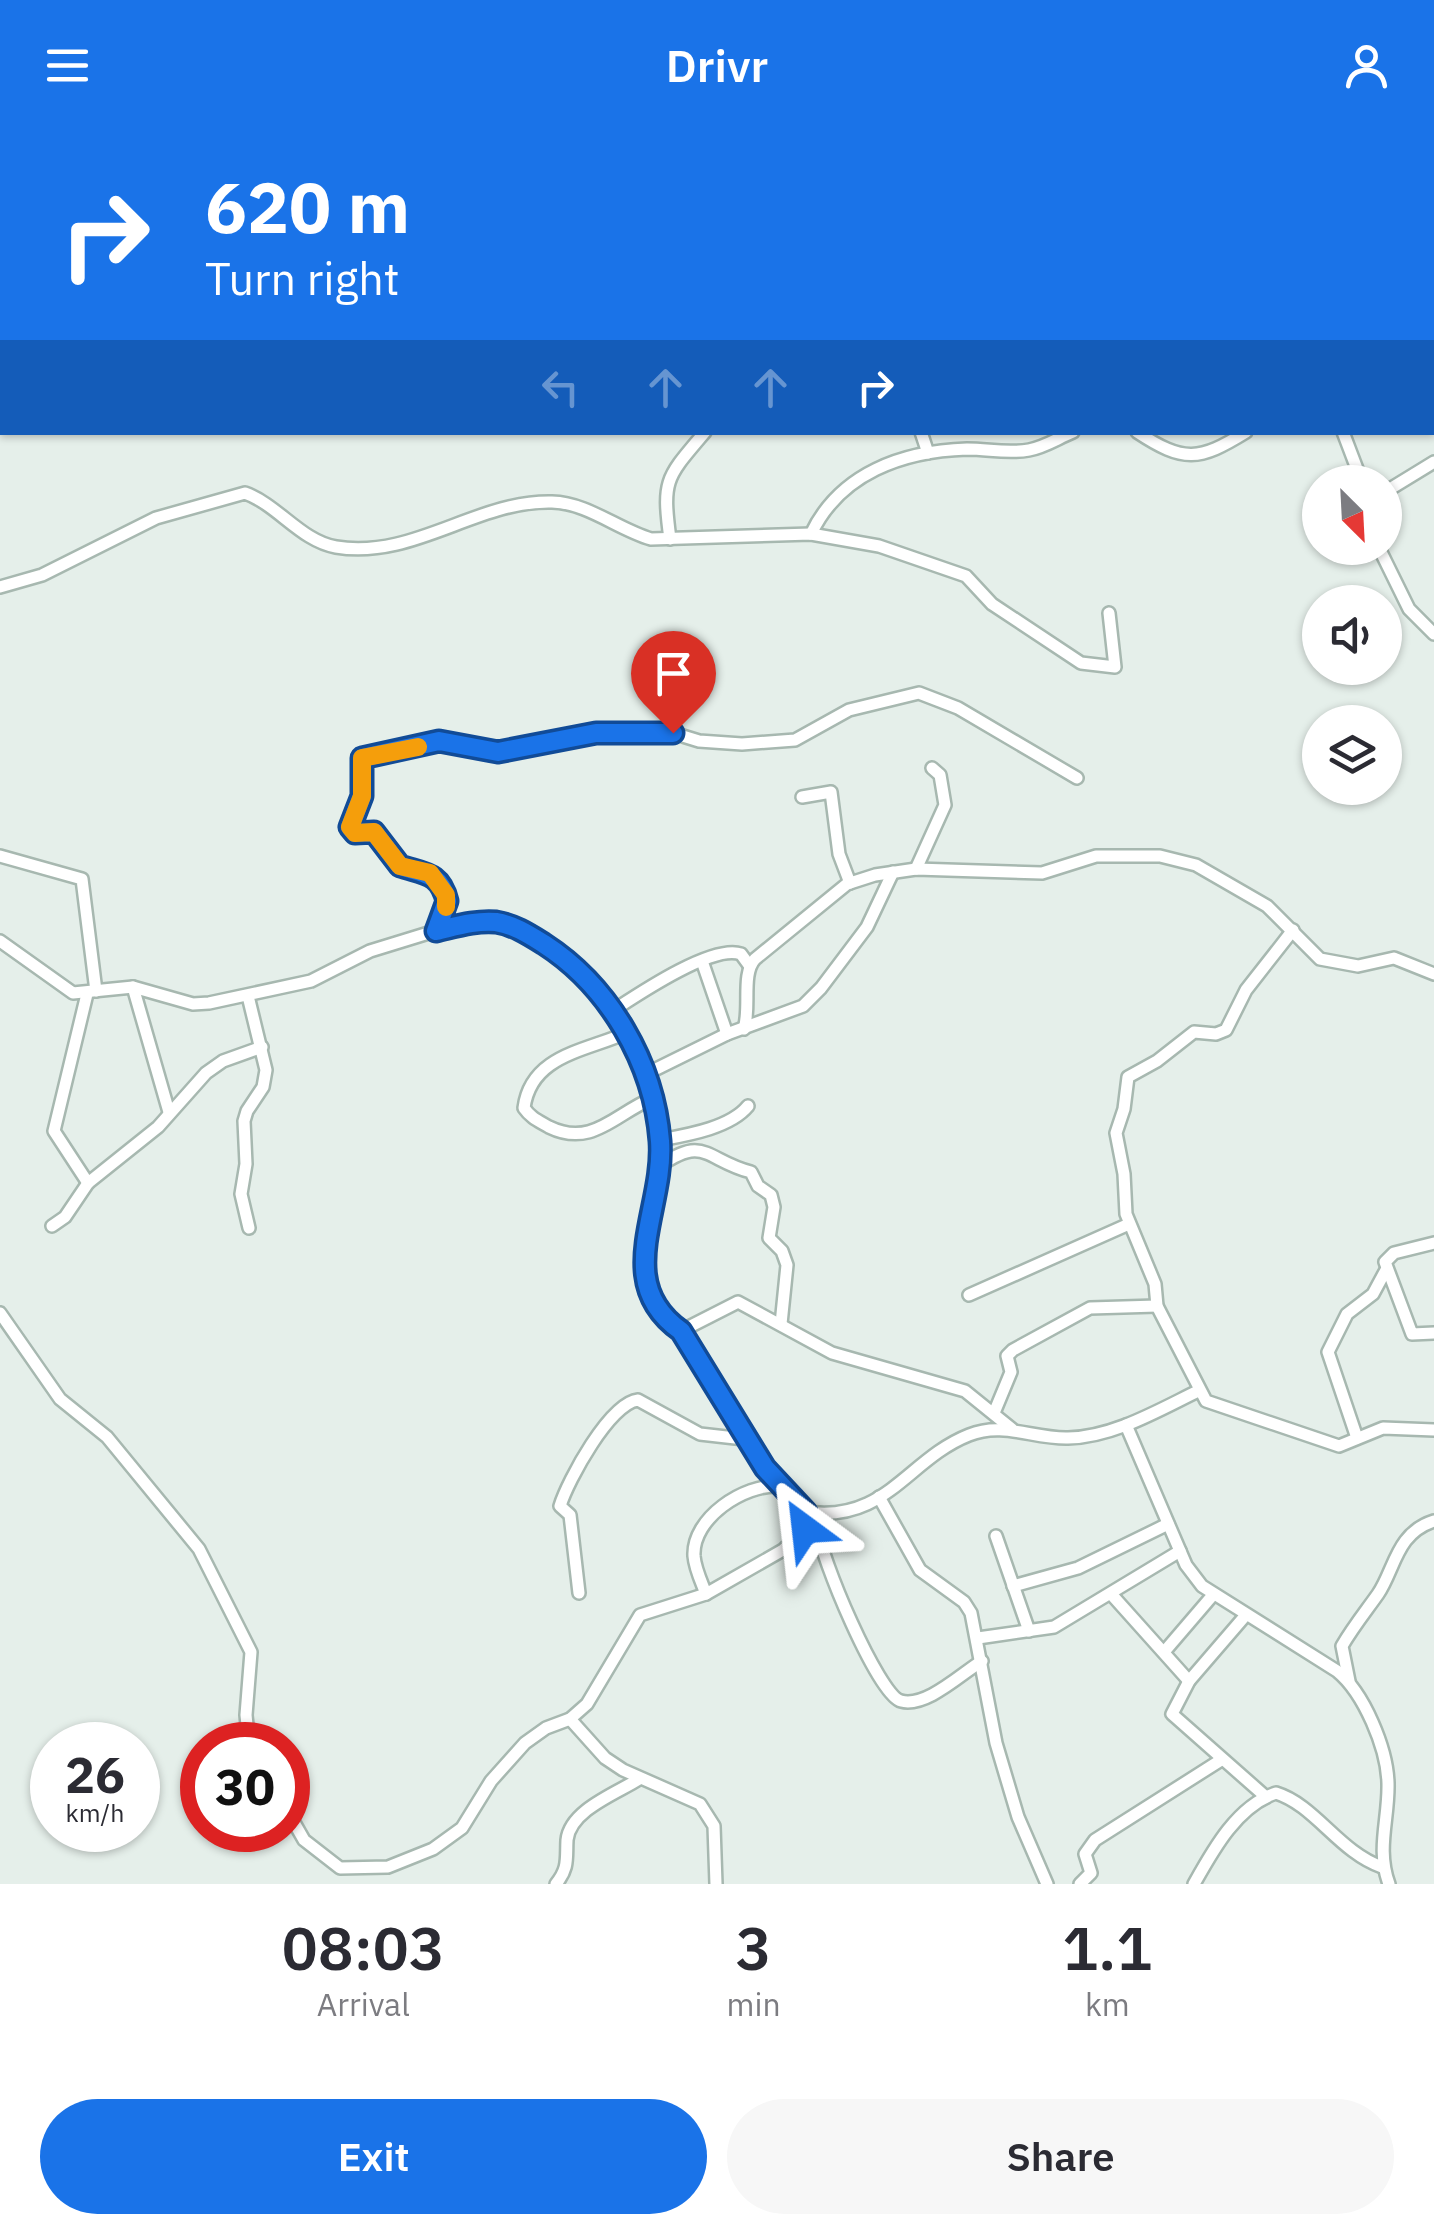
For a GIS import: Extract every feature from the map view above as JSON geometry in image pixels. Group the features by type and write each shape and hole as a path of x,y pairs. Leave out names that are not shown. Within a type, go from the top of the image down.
{"street":[{"path":"670,539 667,480 703,435"},
{"path":"922,435 928,453"},
{"path":"811,534 826,510 861,476 894,460 928,453 1028,450 1066,435"},
{"path":"1142,435 1166,451 1189,458 1210,452 1241,435"},
{"path":"1344,435 1356,465"},
{"path":"1402,482 1434,462"},
{"path":"0,587 42,575 156,518 245,493 333,547 393,546 524,504 552,502 590,510 631,534 670,539 811,534 878,546 966,576 992,604 1085,664 1118,665 1109,612"},
{"path":"1387,565 1409,609 1434,634"},
{"path":"436,931 447,901 439,880 430,873 400,866 374,832 352,830 351,819 362,796 362,758 439,741 498,752 602,733 673,733 699,741 742,744 795,740 850,710 919,693 958,708 1078,778"},
{"path":"916,869 945,805 940,775 932,768"},
{"path":"802,796 831,792 840,854 850,882"},
{"path":"0,856 82,879 86,893 92,992 54,1131 88,1183"},
{"path":"749,965 850,882 916,869 1042,873 1096,856 1171,858 1196,865 1250,895 1324,960 1358,966 1394,958 1434,974"},
{"path":"644,1074 727,1034 796,1010 822,988 867,927 893,872"},
{"path":"0,941 63,988 92,992 133,987 192,1004 311,981 370,951 436,931 491,921 509,925 554,950 593,983 614,1010 652,1099 660,1140 660,1166 644,1280 658,1313 681,1331 744,1439 778,1486 806,1512 850,1511 879,1497 958,1440 985,1430 1012,1429 1044,1438 1070,1438 1126,1425 1198,1392"},
{"path":"1292,930 1246,990 1223,1033 1194,1032 1158,1061 1128,1077 1116,1133 1129,1224 1155,1284 1157,1306 1206,1401 1339,1446 1372,1431 1404,1426 1434,1430"},
{"path":"614,1010 702,962 735,951 749,965 749,1009 744,1028"},
{"path":"702,962 727,1034"},
{"path":"133,987 169,1112"},
{"path":"248,996 266,1070 263,1087 244,1121 246,1164 241,1194 249,1228"},
{"path":"626,1033 546,1066 528,1093 524,1108 530,1116 557,1130 582,1135 605,1127 652,1099"},
{"path":"52,1226 65,1216 88,1183 147,1138 195,1083 223,1061 262,1047"},
{"path":"660,1140 738,1116 748,1106"},
{"path":"660,1166 687,1150 699,1150 751,1172 758,1186 771,1195 774,1207 769,1238 782,1251 787,1265 781,1324"},
{"path":"969,1294 1129,1224"},
{"path":"1434,1243 1390,1255 1385,1262 1412,1334 1434,1333"},
{"path":"1357,1438 1328,1352 1348,1314 1373,1294 1386,1270"},
{"path":"681,1331 738,1302 832,1353 957,1388 1012,1429"},
{"path":"994,1413 1010,1376 1007,1356 1013,1350 1090,1308 1157,1306"},
{"path":"0,1314 60,1399 107,1437 199,1549 250,1652 247,1722"},
{"path":"579,1593 570,1516 560,1506 574,1474 619,1407 638,1400 705,1436 744,1439"},
{"path":"1126,1425 1191,1573 1212,1596 1348,1681"},
{"path":"706,1594 694,1558 702,1527 714,1514 746,1494 778,1486"},
{"path":"879,1497 920,1570 964,1602 978,1638 996,1744 1018,1816 1047,1884"},
{"path":"310,1845 340,1868 375,1868 405,1862 454,1836 491,1781 525,1743 570,1718 594,1695 640,1615 706,1594 784,1550 805,1529 806,1512"},
{"path":"821,1514 821,1543 852,1622 872,1670 894,1698 901,1702 922,1699 982,1660"},
{"path":"1389,1884 1382,1867 1388,1782 1376,1738 1348,1681 1342,1646 1380,1592 1392,1560 1411,1536 1434,1521"},
{"path":"1013,1586 1078,1568 1168,1524"},
{"path":"996,1536 1029,1631"},
{"path":"978,1638 1054,1628 1180,1551"},
{"path":"1112,1596 1189,1682"},
{"path":"1164,1652 1212,1596"},
{"path":"1246,1616 1189,1682 1172,1716 1266,1797"},
{"path":"570,1718 605,1758 639,1780 681,1793 700,1804 708,1816 716,1845 716,1884"},
{"path":"1080,1884 1092,1873 1085,1854 1095,1840 1221,1760"},
{"path":"556,1884 569,1860 567,1837 572,1826 592,1808 639,1780"},
{"path":"1194,1884 1219,1840 1266,1797 1283,1795 1351,1852 1382,1867"}],"slow traffic":[{"path":"418,747 362,758 361,803 350,827 355,833 374,832 400,866 430,873 439,880 446,895 446,907"}],"route":[{"path":"673,733 596,733 498,752 439,741 362,758 361,803 350,827 355,833 374,832 400,866 430,873 439,880 447,901 436,931 491,921 509,925 554,950 593,983 614,1010 644,1074 660,1140 660,1166 643,1272 648,1294 664,1320 681,1331 744,1439 778,1486 806,1512 805,1529"}]}
